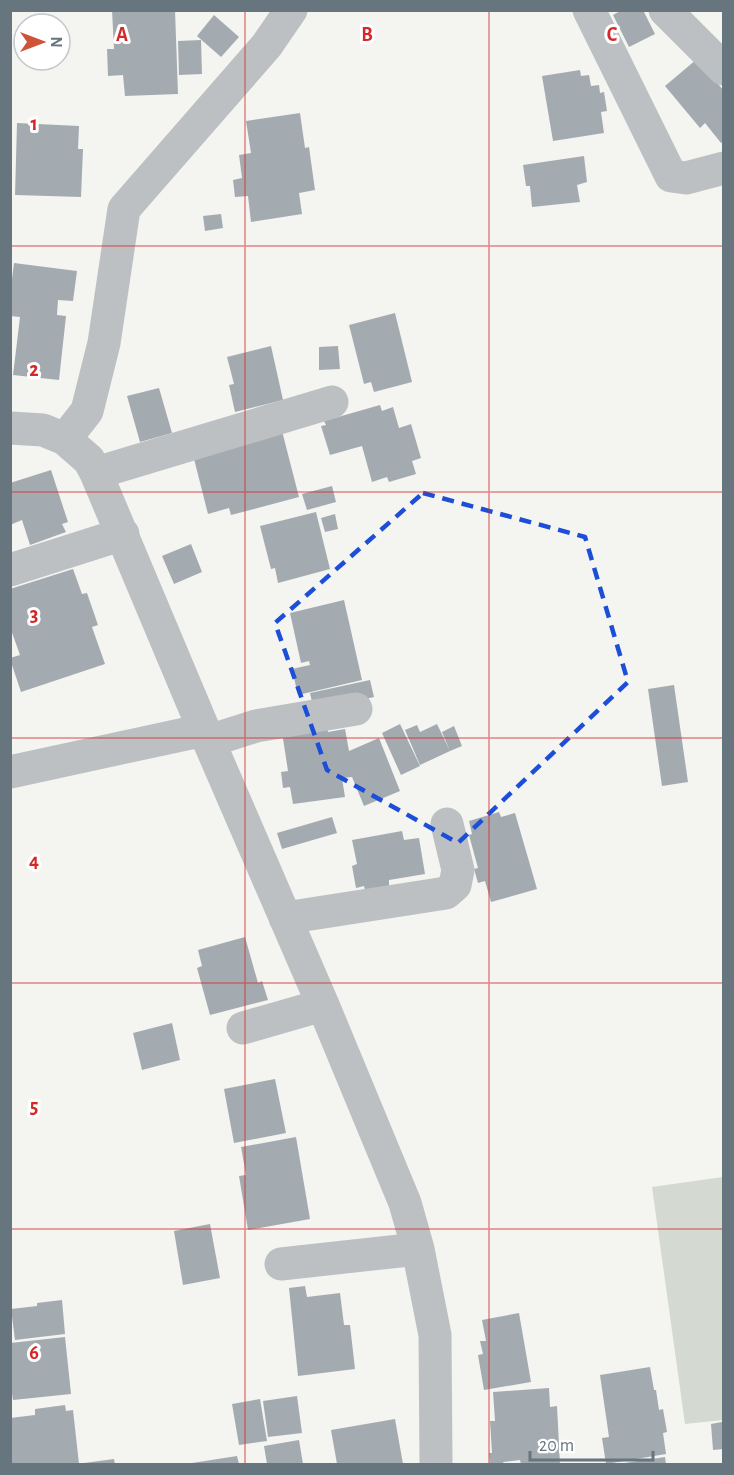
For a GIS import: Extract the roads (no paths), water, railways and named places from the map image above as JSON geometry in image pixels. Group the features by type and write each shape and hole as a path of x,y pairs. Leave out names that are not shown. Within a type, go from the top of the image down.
{"street":[{"path":"65,439 87,411 104,343 124,209 267,45 291,10"},
{"path":"589,10 671,176 686,178 723,168"},
{"path":"665,10 723,69"},
{"path":"96,473 332,402"},
{"path":"10,428 43,430 65,439 89,460 96,473 405,1203 418,1249 435,1335 436,1464"},
{"path":"10,570 123,534"},
{"path":"10,772 256,726 356,710"},
{"path":"285,918 446,893 455,885 459,870 447,824"},
{"path":"243,1028 323,1005"},
{"path":"281,1264 418,1249"}]}
